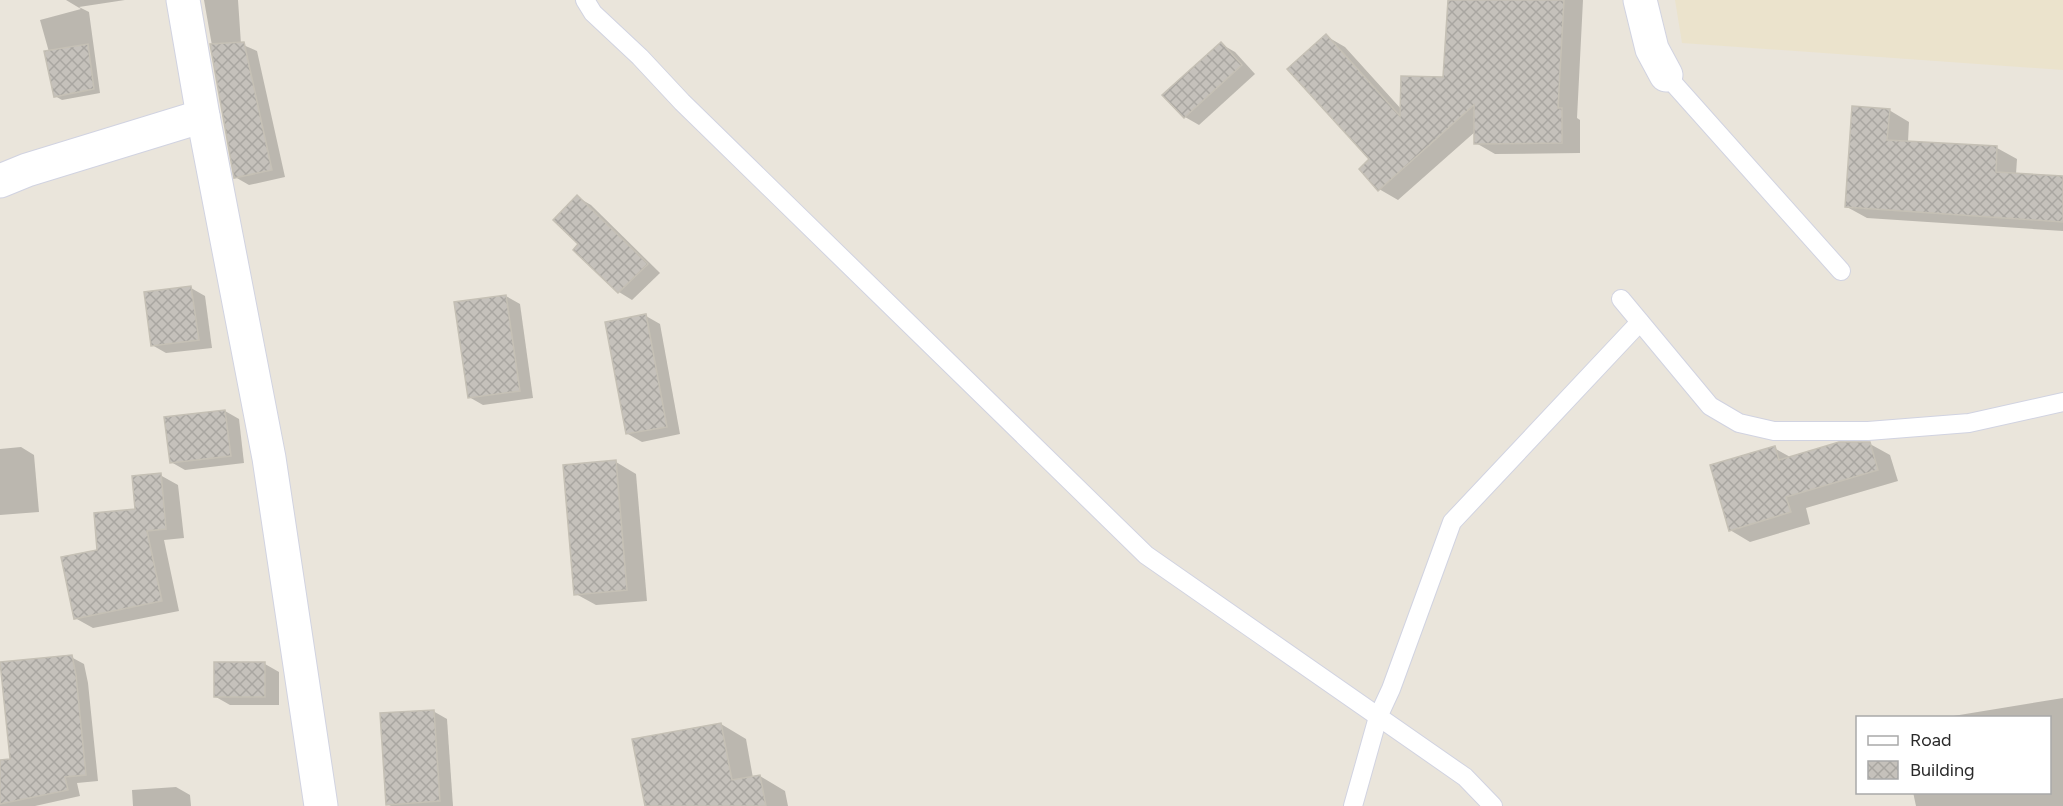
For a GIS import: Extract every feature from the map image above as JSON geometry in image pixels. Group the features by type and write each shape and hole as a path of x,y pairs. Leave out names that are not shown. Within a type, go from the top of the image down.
{"street":[{"path":"183,0 269,458 321,806"},
{"path":"1640,0 1652,49 1666,75"},
{"path":"0,181 27,170 203,116"}],"lane":[{"path":"585,0 593,13 640,57 682,102 1146,555 1465,777 1493,806"},
{"path":"1666,75 1841,271"},
{"path":"1621,299 1710,406 1739,423 1774,431 1868,431 1969,423 2063,402"},
{"path":"1353,806 1378,717 1391,689 1452,522 1640,322"}],"shaded area":[{"path":"1675,0 2063,0 2063,70 1682,43"}],"building":[{"path":"1448,0 1564,0 1558,108 1562,108 1562,143 1474,144 1474,105 1378,191 1359,169 1369,159 1287,69 1326,34 1400,116 1401,76 1443,77"},
{"path":"244,42 272,170 234,178 210,44"},
{"path":"1221,42 1242,65 1184,118 1162,95"},
{"path":"88,44 94,89 54,97 44,51"},
{"path":"1852,106 1890,109 1887,140 1997,146 1996,172 2063,176 2063,222 1845,207"},
{"path":"577,195 648,264 618,293 573,250 578,244 553,220"},
{"path":"191,286 199,340 151,346 144,292"},
{"path":"506,295 520,391 468,398 454,302"},
{"path":"646,314 667,427 626,434 605,322"},
{"path":"225,410 231,456 170,463 164,417"},
{"path":"1839,442 1870,442 1878,470 1786,497 1791,512 1729,531 1710,465 1775,446 1779,460"},
{"path":"616,460 627,590 574,595 563,465"},
{"path":"161,473 166,529 147,531 162,601 74,619 61,557 97,550 94,513 135,509 132,476"},
{"path":"72,655 86,775 65,777 68,790 0,804 0,760 10,759 0,662"},
{"path":"214,662 265,662 265,697 214,697"},
{"path":"434,710 440,801 386,805 380,713"},
{"path":"721,723 732,780 760,775 766,806 645,806 632,739"}]}
